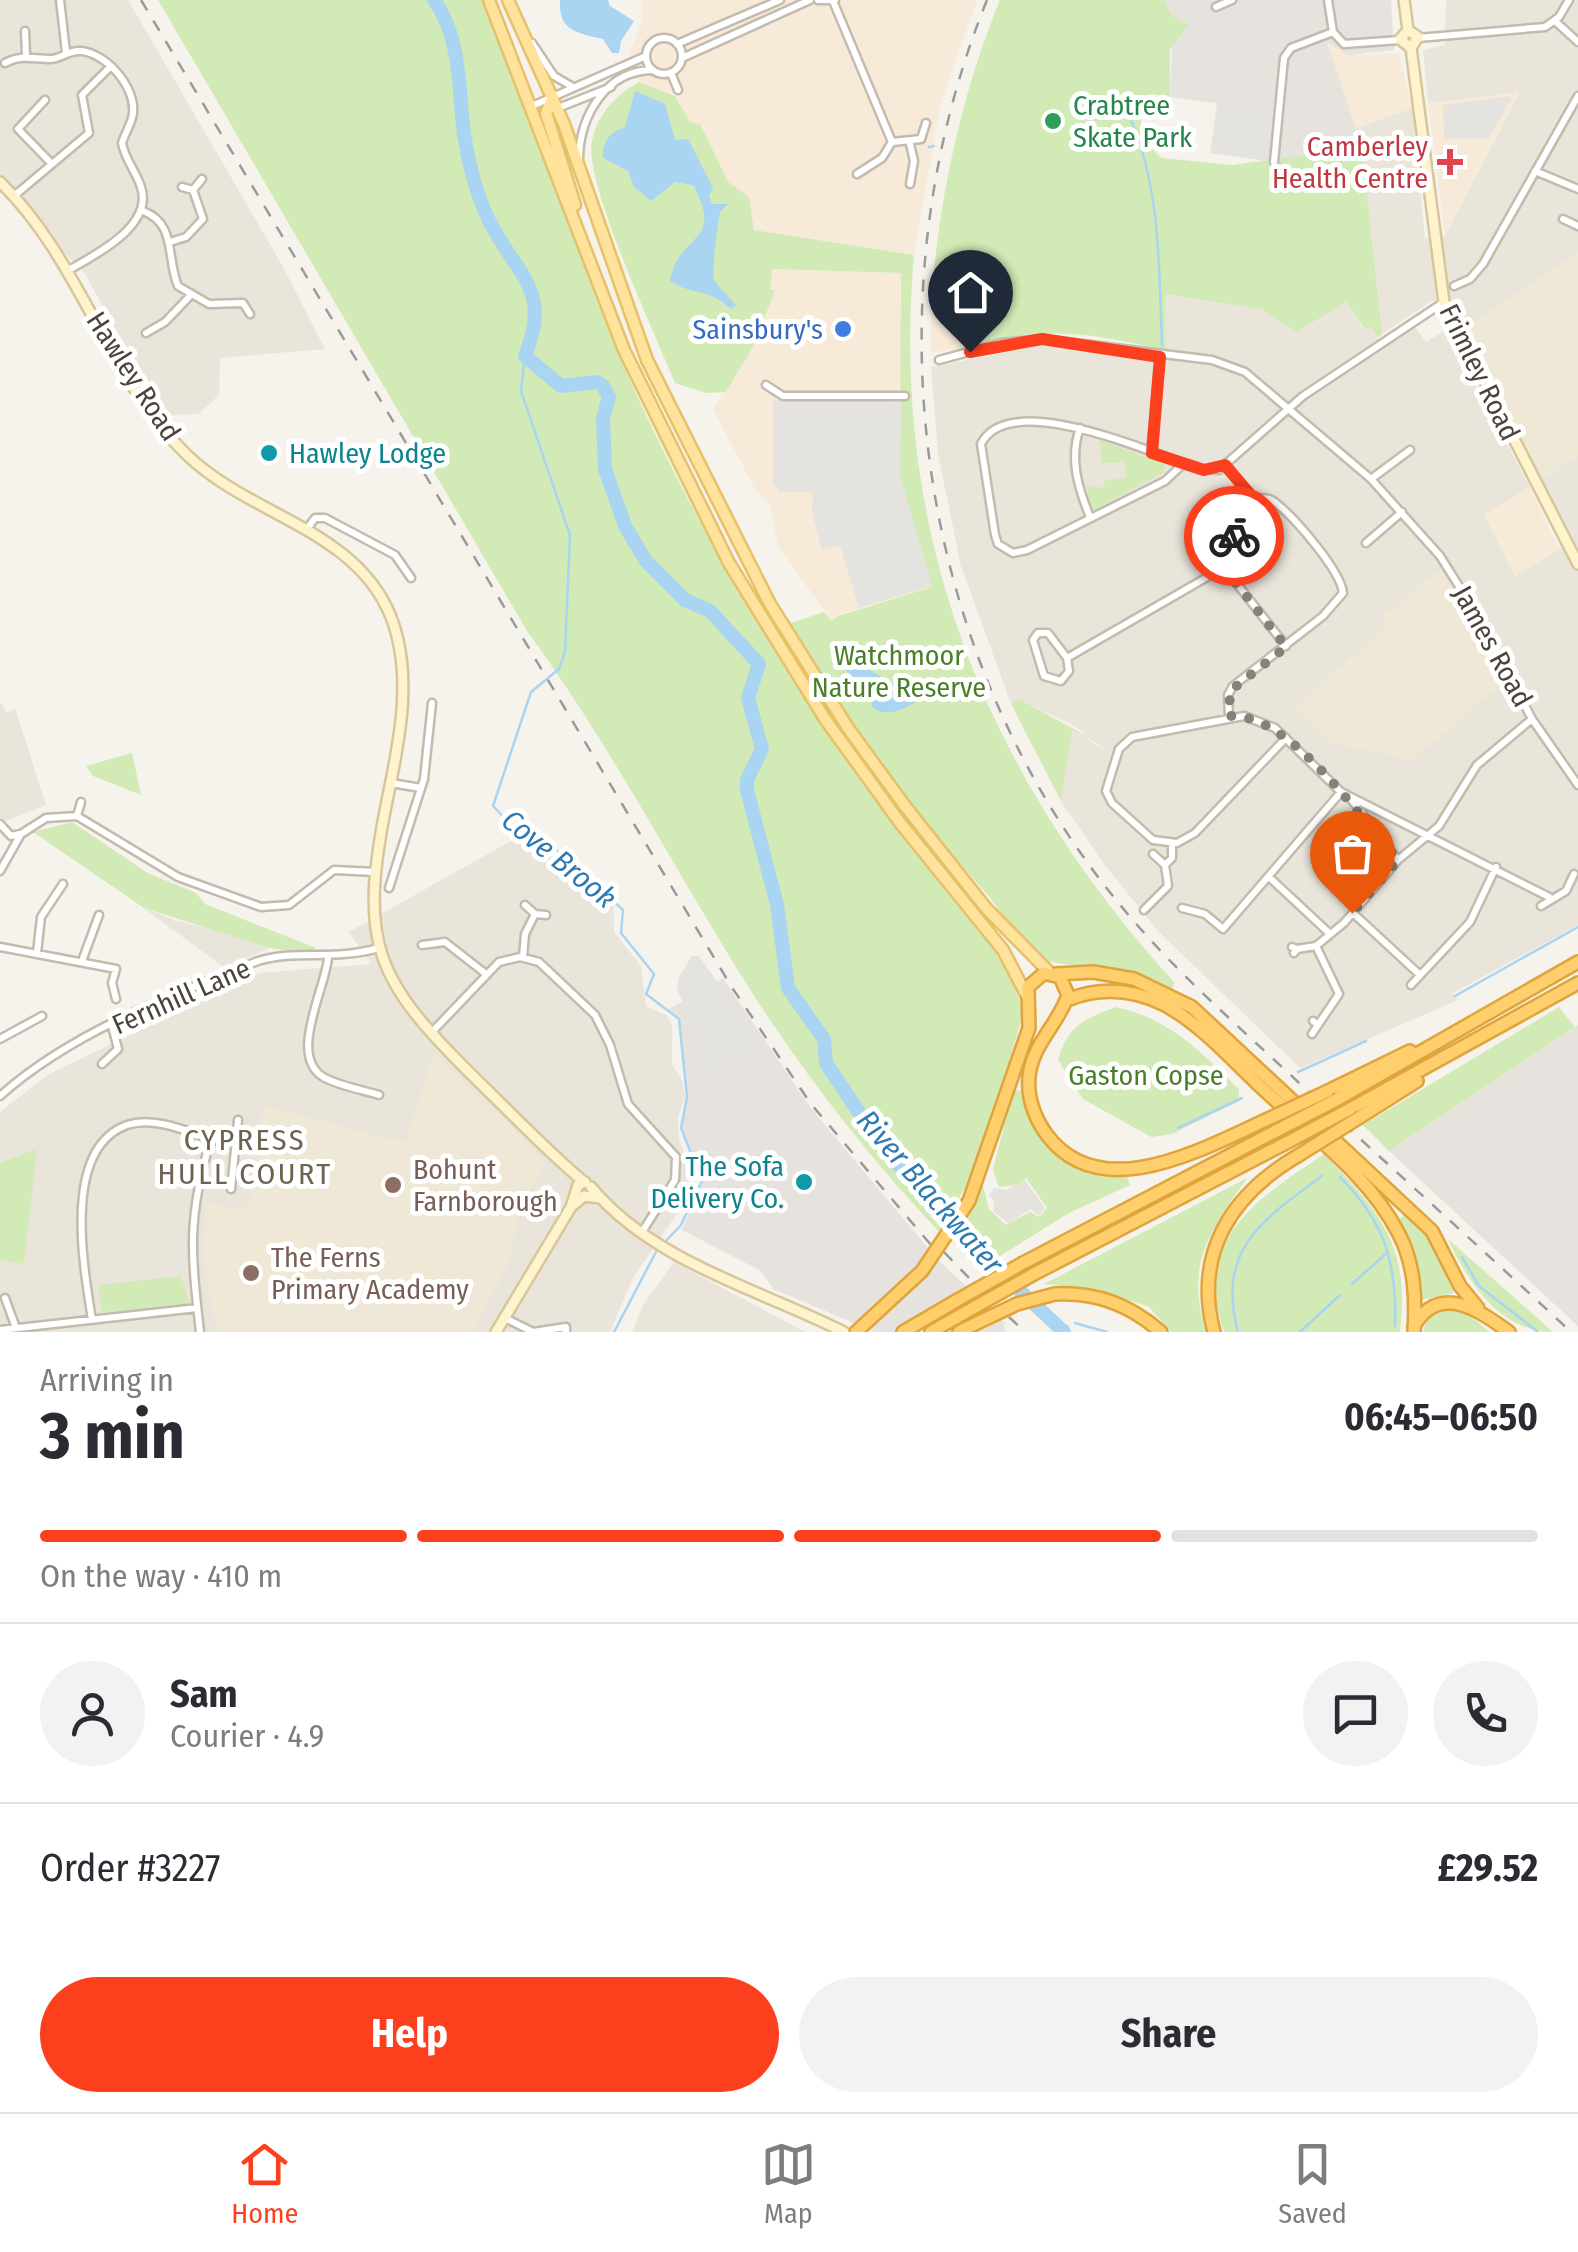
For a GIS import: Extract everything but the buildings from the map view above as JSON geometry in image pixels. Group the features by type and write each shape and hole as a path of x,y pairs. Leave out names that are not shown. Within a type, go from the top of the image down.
{"highway":[{"path":"902,1332 1023,1263 1276,1131 1333,1095 1578,962"},
{"path":"1052,973 1067,985 1064,1004 1038,1044 1029,1088 1046,1133 1076,1159 1113,1170 1146,1167 1333,1095"},
{"path":"860,1329 922,1270 969,1201 994,1138 1030,1002 1030,982 1052,973 1122,976 1156,987 1192,1008 1425,1223 1442,1243 1456,1280 1496,1326 1509,1332"},
{"path":"1214,1332 1207,1289 1217,1237 1248,1192 1355,1114 1578,983"},
{"path":"1030,1002 1046,1012 1116,991 1170,1008 1335,1155 1386,1211 1404,1244 1414,1280 1414,1329"},
{"path":"931,1332 1288,1142 1355,1114"},
{"path":"959,1332 1017,1304 1055,1294 1084,1294 1116,1302 1161,1332"},
{"path":"1414,1329 1425,1312 1441,1304 1478,1308"}],"main road":[{"path":"489,0 578,162 647,360 781,622 857,740 931,840 1023,950 1052,973"},
{"path":"508,0 525,34 573,191 578,225 624,350 728,562 825,719 901,824 1003,950 1030,1002"},
{"path":"1404,0 1408,30 1418,38 1410,48 1400,40 1408,30"},
{"name":"Frimley Road","path":"1410,48 1444,302 1574,549 1578,564"},
{"name":"Hawley Road","path":"0,182 67,271 142,395 184,453 220,482 306,530 364,573 394,628 403,689 376,872 379,948 397,994 430,1034 584,1190"},
{"path":"496,1332 584,1190 673,1252 844,1332"}],"street":[{"path":"60,0 66,52"},
{"path":"545,108 575,88 646,56 655,41 663,38 677,44 780,0"},
{"path":"670,72 682,58 810,0"},
{"path":"818,0 834,0 892,142"},
{"path":"1216,7 1232,0"},
{"path":"1328,0 1332,32 1344,44 1400,40"},
{"path":"1418,38 1540,28 1554,21 1569,0"},
{"path":"1554,21 1578,42"},
{"path":"25,31 26,55"},
{"path":"1274,162 1284,58 1290,48 1332,32"},
{"path":"525,34 554,76 575,88"},
{"path":"677,44 682,58"},
{"path":"5,63 26,55 52,59 66,52 99,55 130,92 134,111 122,143 142,190 142,212 132,227 67,271"},
{"path":"646,56 654,70"},
{"path":"14,196 89,133 82,95 110,66"},
{"path":"545,108 612,86 636,72 670,72"},
{"path":"670,72 678,90"},
{"path":"578,162 585,118 612,86"},
{"path":"1454,286 1470,279 1483,264 1578,96"},
{"path":"45,100 18,129 50,162"},
{"path":"892,142 910,144 925,135 926,123"},
{"path":"857,174 882,158 892,142"},
{"path":"910,144 914,161 910,184"},
{"path":"1536,172 1578,188"},
{"path":"193,190 202,178"},
{"path":"182,187 193,190"},
{"path":"170,242 186,237 203,219 193,190"},
{"path":"142,212 155,216 170,242 172,272 189,297 209,304 243,303 250,314"},
{"path":"1563,219 1578,226"},
{"path":"146,333 165,322 189,297"},
{"path":"1183,464 1165,481 1027,550 1004,549 994,533 981,444 988,434 1050,421 1212,471 1225,465 1288,408 1444,302"},
{"name":"James Road","path":"938,360 1002,343 1042,339 1229,364 1371,478 1451,570 1532,719 1578,785"},
{"path":"1152,453 1160,357"},
{"path":"766,385 783,396 905,396"},
{"path":"1080,428 1074,453 1080,493 1090,517"},
{"path":"1371,478 1410,450"},
{"path":"1225,465 1253,498 1276,502 1342,582 1338,602 1230,691 1229,716"},
{"path":"1067,658 1222,565 1253,498"},
{"path":"1366,542 1402,512"},
{"name":"Hawley Road","path":"306,530 316,518 325,518 395,555 411,578"},
{"path":"1222,565 1286,647"},
{"path":"1038,633 1048,633 1067,658 1066,677 1052,682 1044,676 1032,640 1038,633"},
{"path":"389,888 421,788 432,703"},
{"path":"1286,738 1196,832 1172,844 1151,839 1112,803 1106,791 1119,749 1132,736 1229,716 1260,719 1286,738 1350,797 1547,894 1566,891 1574,874"},
{"path":"1294,950 1316,946 1352,913 1398,860 1430,836 1477,765 1532,719"},
{"path":"391,783 421,788"},
{"path":"1182,908 1204,914 1226,932 1342,792"},
{"path":"1350,797 1398,860"},
{"path":"77,816 81,802"},
{"path":"0,824 11,836 46,818 77,816 178,877 261,907 290,905 316,880 334,870 376,872"},
{"path":"0,871 21,834"},
{"path":"1165,865 1172,858 1172,844"},
{"path":"1144,910 1168,886 1165,865 1154,854"},
{"path":"1410,986 1470,922 1496,867"},
{"path":"1268,877 1328,932"},
{"path":"38,953 41,917 63,884"},
{"path":"1542,906 1547,894"},
{"path":"524,905 535,914 546,915"},
{"path":"1352,913 1420,975"},
{"path":"522,957 525,934 535,914"},
{"path":"82,961 99,915"},
{"path":"422,945 445,942 486,974"},
{"path":"1312,1034 1316,1023 1336,1005 1340,992 1316,946"},
{"path":"0,947 116,969 116,1000"},
{"name":"Fernhill Lane","path":"0,1096 33,1070 112,1026 258,961 280,954 328,958 379,948"},
{"path":"430,1034 504,960 522,957 546,967 595,1014 610,1044 628,1104 676,1157 675,1180 642,1232"},
{"path":"328,958 308,1045 311,1064 328,1080 379,1095"},
{"path":"0,1039 42,1016"},
{"path":"102,1064 118,1049 112,1026"},
{"path":"230,1189 238,1120"},
{"path":"92,1320 81,1230 84,1185 98,1146 126,1126 153,1123 212,1140 234,1142"},
{"path":"200,1332 191,1262 193,1202 212,1140"},
{"path":"5,1298 16,1328"},
{"path":"0,1330 57,1328 92,1320 198,1308"},
{"path":"504,1318 534,1332 566,1326"}],"shaded area":[{"path":"0,0 128,0 282,265 325,349 220,358 219,395 198,414 163,415 85,274 0,187"},
{"path":"642,0 977,0 941,103 914,255 754,230 749,197 728,183 702,125 690,122 675,95 639,82 628,57 641,24"},
{"path":"1164,0 1391,0 1394,50 1348,55 1327,42 1362,148 1261,163 1268,110 1170,97 1173,17"},
{"path":"1446,0 1578,0 1578,253 1465,328 1454,301 1432,301 1382,334 1362,148 1354,129 1412,108 1425,239 1445,236 1519,93 1428,103 1423,50 1445,45"},
{"path":"1327,41 1348,55 1399,53 1412,108 1354,129"},
{"path":"1519,92 1445,236 1428,103"},
{"path":"1512,98 1488,139 1444,139 1443,105"},
{"path":"1217,103 1268,110 1262,160 1210,153"},
{"path":"1578,253 1578,455 1541,479 1465,328"},
{"path":"771,269 901,273 900,477 932,587 838,615 832,621 778,547 771,507 756,491 713,409 742,367 770,290"},
{"path":"1165,294 1261,309 1297,332 1346,302 1364,329 1371,325 1382,348 1415,327 1426,342 1446,330 1530,487 1485,515 1515,576 1572,541 1541,479 1578,455 1578,925 1453,993 1458,1000 1300,1068 1159,932 1104,864 1061,801 1072,729 1108,752 1073,725 1019,700 1011,704 961,566 938,454 931,367 1043,345 1154,361 1166,351"},
{"path":"931,304 962,305 964,349 931,352"},
{"name":"Sainsbury's","path":"773,400 901,402 900,477 932,586 859,608 840,545 822,550 812,513 813,492 779,492 773,482"},
{"path":"1530,487 1559,550 1515,576 1484,515"},
{"path":"1441,569 1463,602 1504,682 1412,760 1330,743 1295,707 1387,626 1381,618"},
{"path":"0,702 7,713 15,708 46,805 6,821 0,817"},
{"path":"518,837 573,868 614,906 614,932 641,966 646,1006 666,1015 672,1025 672,1064 682,1080 685,1097 678,1118 679,1139 690,1171 692,1192 633,1278 610,1332 0,1332 0,1112 49,1074 259,973 371,964 349,932"},
{"path":"142,907 177,921 242,936 270,948 225,968"},
{"path":"692,956 699,956 761,1042 710,1081 700,1073 693,1024 677,990 679,977"},
{"path":"723,978 810,1107 938,1260 1004,1322 1005,1332 875,1332 773,1289 761,1271 682,1230 702,1181 681,1128 687,1096 679,1019 667,1010"},
{"path":"1578,1025 1578,1326 1389,1151"},
{"name":"Bohunt Farnborough","path":"434,1051 545,1161 518,1214 510,1261 472,1332 217,1332 203,1258 207,1204 248,1209 264,1106 406,1143"},
{"path":"1024,1179 1045,1208 1039,1216 1030,1209 1009,1224 993,1211 994,1200 989,1195 994,1188 1006,1190"},
{"path":"674,1262 805,1332 632,1332 643,1305"}],"green space":[{"path":"158,0 483,0 618,353 703,526 767,638 837,746 982,932 1015,988 1023,1014 982,1156 940,1233 832,1106 759,1003 609,754 527,631"},
{"path":"1000,0 1164,0 1173,17 1189,24 1170,49 1170,97 1150,94 1141,109 1145,137 1162,158 1232,165 1362,148 1382,334 1378,338 1371,326 1365,329 1346,302 1297,332 1261,309 1165,294 1166,351 1065,334 1014,336 964,349 962,305 931,304 935,265 946,188 963,112"},
{"name":"Watchmoor Nature Reserve","path":"639,82 675,96 690,122 701,125 728,182 749,197 754,230 914,255 910,359 918,459 936,555 964,647 1003,736 1051,821 1108,903 1174,982 1173,989 1130,973 1043,961 1014,933 992,900 916,813 850,725 785,625 824,612 832,621 932,587 900,477 901,273 772,269 770,290 775,290 754,345 726,392 706,393 675,383 610,223 592,161 592,141 603,113"},
{"path":"1099,440 1165,464 1163,473 1091,511 1087,485 1103,488 1105,481 1127,477 1124,462 1102,463"},
{"path":"1019,699 1110,749 1072,730 1061,801 1011,704"},
{"path":"132,753 141,795 93,776 86,766"},
{"path":"72,822 148,873 196,893 205,904 316,948 306,953 270,948 144,908 33,832"},
{"name":"Gaston Copse","path":"1116,1007 1153,1020 1184,1039 1239,1089 1239,1101 1172,1134 1151,1137 1083,1099 1058,1060 1062,1048 1078,1025"},
{"path":"1559,1007 1575,1027 1389,1151 1363,1125"},
{"path":"1013,1090 1023,1091 1037,1128 1059,1154 1089,1169 1127,1177 1130,1185 1069,1213 979,1269 954,1243 983,1185 989,1209 1006,1225 1030,1212 1039,1217 1047,1208 1026,1178 1016,1185 999,1187 993,1170"},
{"path":"37,1149 24,1264 0,1260 0,1163"},
{"path":"1324,1154 1362,1195 1388,1233 1400,1276 1400,1332 1224,1332 1216,1299 1217,1271 1224,1247 1254,1206"},
{"path":"1247,1178 1204,1250 1198,1287 1206,1332 1171,1332 1149,1307 1098,1290 1044,1284"},
{"path":"1406,1212 1425,1231 1454,1293 1421,1300 1415,1251 1399,1220"},
{"path":"1448,1239 1553,1332 1517,1324 1488,1302"},
{"path":"181,1276 190,1304 102,1312 98,1285"},
{"path":"1448,1309 1465,1312 1490,1332 1423,1332 1428,1317"}],"water":[{"path":"560,0 608,0 610,6 634,21 621,41 619,53 612,53 603,39 571,29 562,18"},
{"path":"635,91 665,104 675,140 688,139 713,188 709,196 712,204 728,204 720,212 713,275 736,305 731,309 715,297 670,281 681,254 702,229 702,204 693,185 675,182 651,201 634,187 628,171 603,158 608,138 625,127"},
{"path":"850,659 918,701 890,712 873,708 868,691 845,670 844,661"}],"waterway":[{"name":"River Blackwater","path":"434,0 454,48 464,134 479,196 534,302 535,317 525,356 561,386 597,382 603,386 609,397 603,418 605,469 625,526 646,561 685,600 710,611 759,664 748,698 762,749 747,780 747,790 777,905 788,988 824,1039 826,1063 878,1141 952,1227 1064,1332"},
{"path":"1129,116 1153,199 1162,345"},
{"path":"929,147 934,146"},
{"name":"Cove Brook","path":"525,356 521,391 570,535 565,652 559,669 531,692 493,806 516,830 553,847 623,910 621,933 654,974 646,994 679,1019 687,1097 681,1128 702,1181 681,1225 663,1244"},
{"path":"1455,996 1578,927"},
{"path":"1298,1072 1366,1041"},
{"path":"1178,1128 1242,1098"},
{"path":"1238,1332 1233,1303 1239,1257 1264,1223 1322,1176"},
{"path":"1340,1177 1368,1210 1385,1245 1394,1282 1395,1326"},
{"name":"Cove Brook","path":"614,1332 657,1250"},
{"path":"1352,1284 1388,1252"},
{"path":"1462,1257 1479,1286 1538,1332"},
{"path":"1300,1332 1340,1295"},
{"path":"1075,1323 1107,1332"},
{"name":"River Blackwater","path":"1061,1330 1067,1326"}],"railway":[{"path":"141,0 731,986 811,1104 931,1245"},
{"path":"987,0 949,115 928,234 922,355 932,475 957,593 998,706 1054,813 1146,935 1230,1019 1571,1332"},
{"path":"944,1252 970,1279"},
{"path":"1009,1317 1025,1332"}],"way so far":[{"path":"1234,536 1222,565 1286,647 1234,686 1228,696 1229,716 1260,719 1275,728 1350,797 1356,810 1398,860 1352,913"}],"place":[{"name":"Crabtree Skate Park","path":"1053,121"},
{"name":"Camberley Health Centre","path":"1450,162"},
{"name":"Sainsbury's","path":"843,329"},
{"name":"Hawley Lodge","path":"269,453"},
{"name":"The Sofa Delivery Co.","path":"804,1182"},
{"name":"Bohunt Farnborough","path":"393,1185"},
{"name":"The Ferns Primary Academy","path":"251,1273"}],"district":[{"name":"CYPRESS HULL COURT","path":"245,1157"}],"route":[{"path":"970,352 1018,340 1042,339 1116,347 1160,357 1152,453 1204,470 1219,470 1225,465 1253,498 1234,536"}]}
